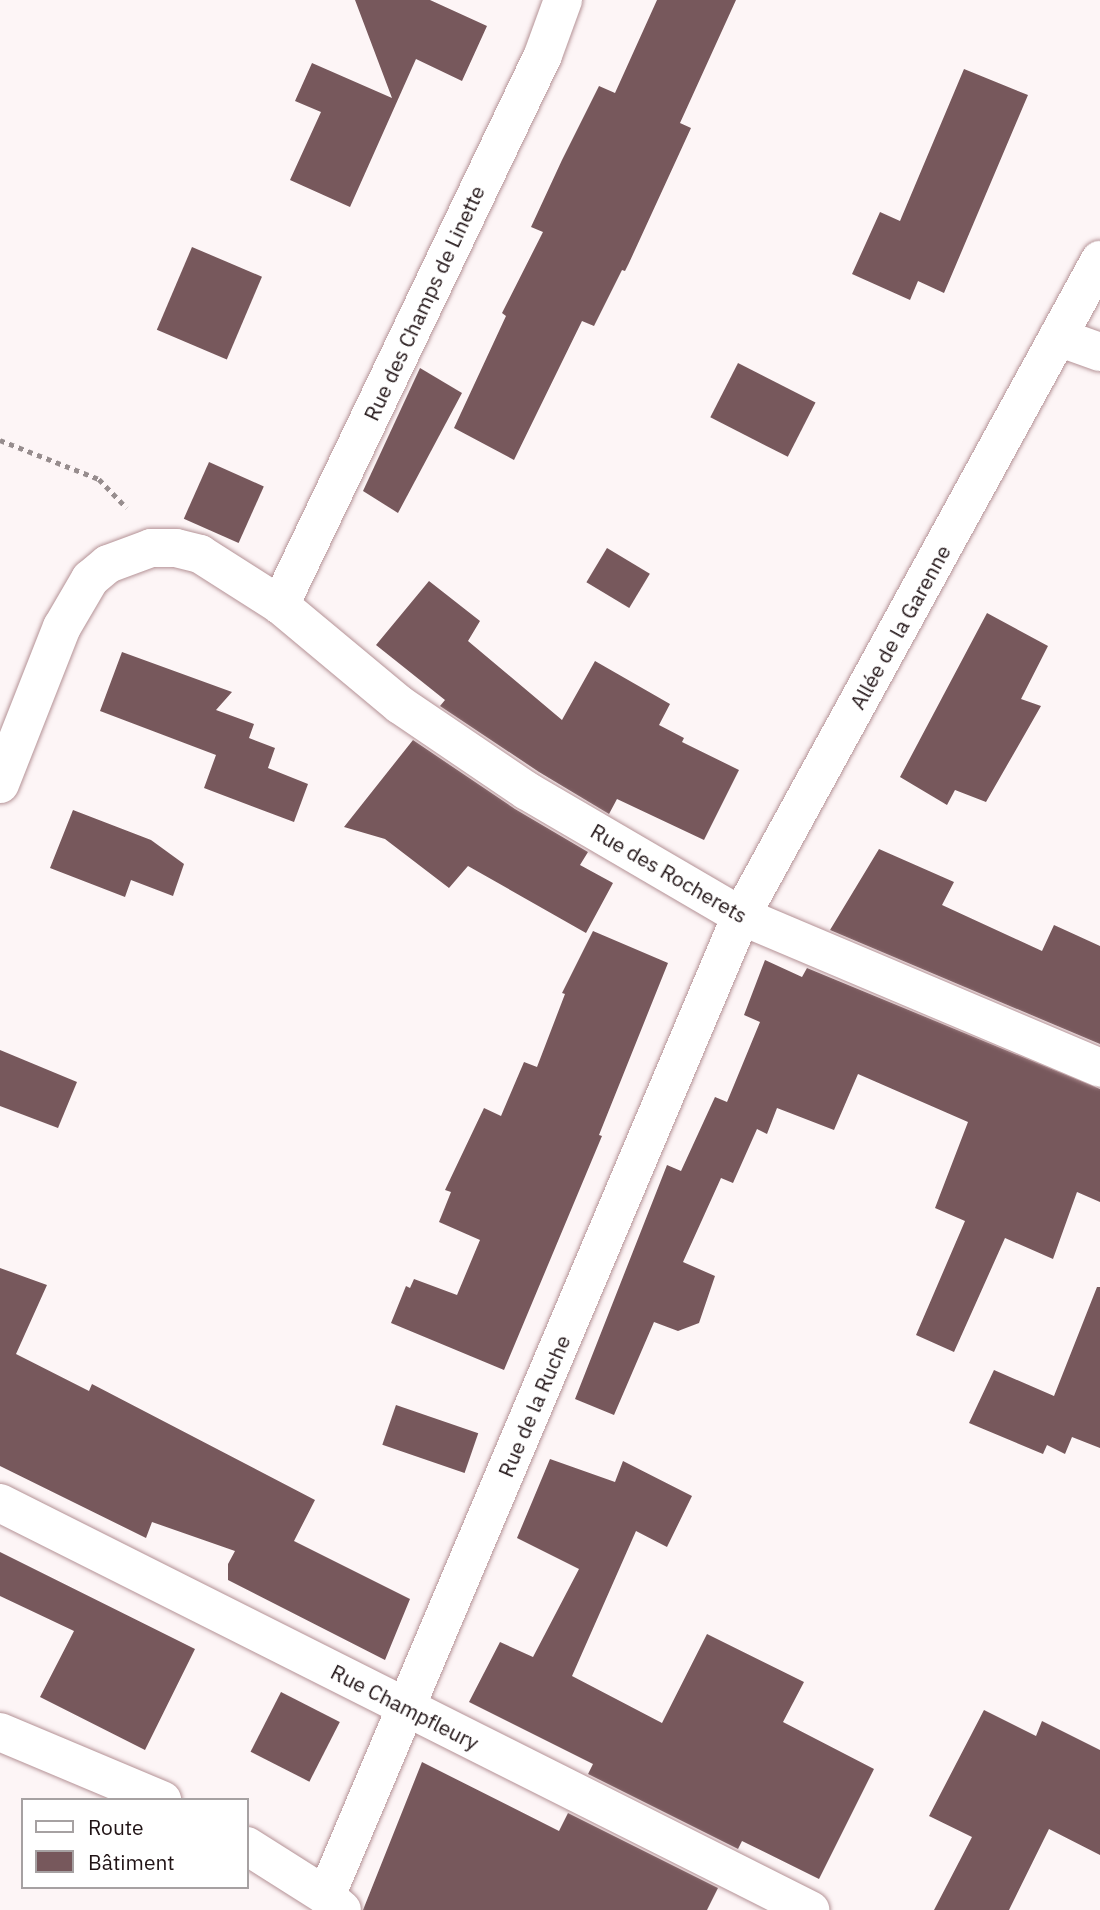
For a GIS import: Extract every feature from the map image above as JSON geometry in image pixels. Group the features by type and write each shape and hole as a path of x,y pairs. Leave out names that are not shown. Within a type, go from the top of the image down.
{"street":[{"name":"Rue des Champs de Linette","path":"280,605 543,55 563,0"},
{"name":"Allée de la Garenne","path":"741,916 1100,260"},
{"path":"1058,337 1100,352"},
{"name":"Rue des Rocherets","path":"151,548 176,548 200,554 280,605 400,705 527,791 741,916 1100,1068"},
{"path":"0,784 62,627 76,599 90,579 108,564 151,548"},
{"name":"Rue de la Ruche","path":"334,1903 407,1708 741,916"},
{"name":"Rue Champfleury","path":"0,1503 810,1910"},
{"path":"0,1732 157,1798"},
{"path":"248,1847 334,1903"}],"path":[{"path":"0,440 99,479 139,520 151,548"}],"building":[{"path":"355,0 430,0 487,26 462,81 416,59 350,207 290,180 321,112 295,101 312,63 392,98"},
{"path":"657,0 736,0 680,123 691,128 629,263 625,271 622,270 594,326 582,321 514,460 454,428 506,316 502,313 543,232 531,227 562,160 599,86 615,93"},
{"path":"964,69 1028,95 944,293 918,281 910,300 852,274 880,212 900,221"},
{"path":"192,247 262,277 227,360 157,330"},
{"path":"738,363 816,402 788,457 710,417"},
{"path":"420,368 462,393 398,513 363,491"},
{"path":"209,462 264,486 239,543 184,519"},
{"path":"607,548 650,574 629,608 586,582"},
{"path":"429,581 480,621 468,641 562,720 595,661 670,704 659,725 684,738 682,742 739,770 704,840 617,799 609,814 539,772 440,706 445,700 376,645"},
{"path":"987,613 1048,646 1021,699 1041,706 986,802 955,790 947,805 900,777"},
{"path":"122,652 232,692 216,710 254,724 249,738 275,748 268,768 308,784 294,822 204,788 216,755 100,711"},
{"path":"413,740 515,809 588,852 580,865 613,883 586,933 468,866 449,888 385,839 344,827"},
{"path":"73,810 151,840 184,864 173,896 131,880 125,897 50,868"},
{"path":"879,849 954,882 942,905 1042,951 1054,925 1100,946 1100,1044 830,930"},
{"path":"593,931 668,963 599,1135 602,1136 504,1370 391,1323 406,1286 410,1288 414,1279 457,1295 480,1240 439,1222 451,1192 445,1190 484,1108 501,1116 524,1062 537,1067 565,994 562,993"},
{"path":"765,960 802,977 807,968 1100,1089 1100,1202 1077,1192 1053,1259 1005,1238 954,1352 916,1335 965,1221 935,1208 968,1122 858,1074 834,1130 777,1108 767,1134 757,1129 733,1183 721,1178 683,1262 715,1276 699,1323 678,1331 654,1322 614,1415 575,1399 667,1165 681,1171 715,1097 727,1102 760,1022 744,1015"},
{"path":"0,1050 77,1082 58,1128 0,1106"},
{"path":"0,1268 47,1285 16,1354 89,1391 92,1384 315,1500 294,1541 410,1599 385,1660 228,1580 228,1564 235,1551 152,1522 146,1538 0,1466"},
{"path":"1097,1287 1100,1287 1100,1448 1072,1437 1065,1454 1047,1445 1043,1454 969,1423 994,1370 1054,1396"},
{"path":"396,1405 478,1433 465,1473 382,1445"},
{"path":"550,1459 615,1482 623,1461 692,1496 667,1547 636,1531 572,1676 662,1723 707,1634 804,1682 783,1722 874,1769 819,1879 742,1841 738,1849 588,1774 593,1764 469,1702 500,1642 533,1657 579,1569 517,1538"},
{"path":"0,1552 195,1649 145,1750 40,1697 74,1631 0,1596"},
{"path":"281,1692 340,1722 309,1782 251,1752"},
{"path":"984,1710 1036,1736 1042,1721 1100,1750 1100,1855 1049,1829 1009,1910 934,1910 972,1837 929,1816"},
{"path":"422,1762 559,1831 568,1813 718,1888 707,1910 363,1910"}]}
